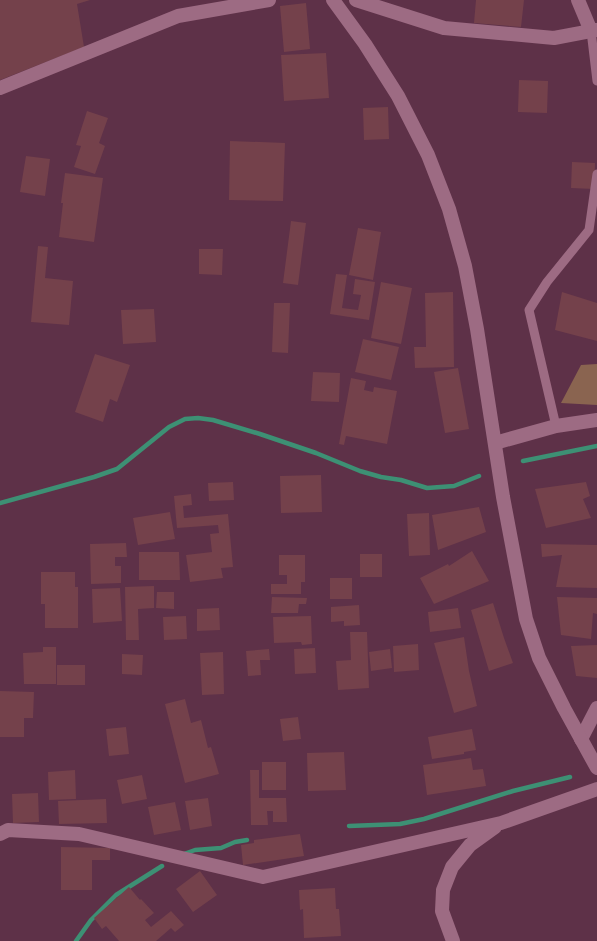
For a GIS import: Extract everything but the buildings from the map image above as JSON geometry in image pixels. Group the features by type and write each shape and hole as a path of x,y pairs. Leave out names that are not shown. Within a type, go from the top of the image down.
{"street":[{"path":"0,88 178,16 269,0"},
{"path":"333,0 365,44 398,96 428,155 449,208 465,266 477,329 503,496 526,619 539,658 597,768"},
{"path":"356,0 444,28 554,38 594,31 578,0"},
{"path":"495,444 556,426 597,420"},
{"path":"581,739 597,708"},
{"path":"0,834 8,830 78,834 263,877 501,823 597,789"},
{"path":"453,941 442,911 443,890 452,867 470,845 501,823"}],"lane":[{"path":"594,31 597,81"},
{"path":"556,426 529,310 547,282 588,230 597,174"}],"shaded area":[{"path":"597,364 597,405 561,403 581,365"}],"waterway":[{"path":"0,503 117,469 169,427 185,419 198,418 213,420 260,434 316,453 360,471 427,488 454,486 479,476"},
{"path":"523,461 597,446"},
{"path":"349,826 400,824 424,819 513,791 570,777"},
{"path":"184,854 195,850 221,848 235,842 247,840"},
{"path":"76,941 91,920 116,895 162,866"}]}
